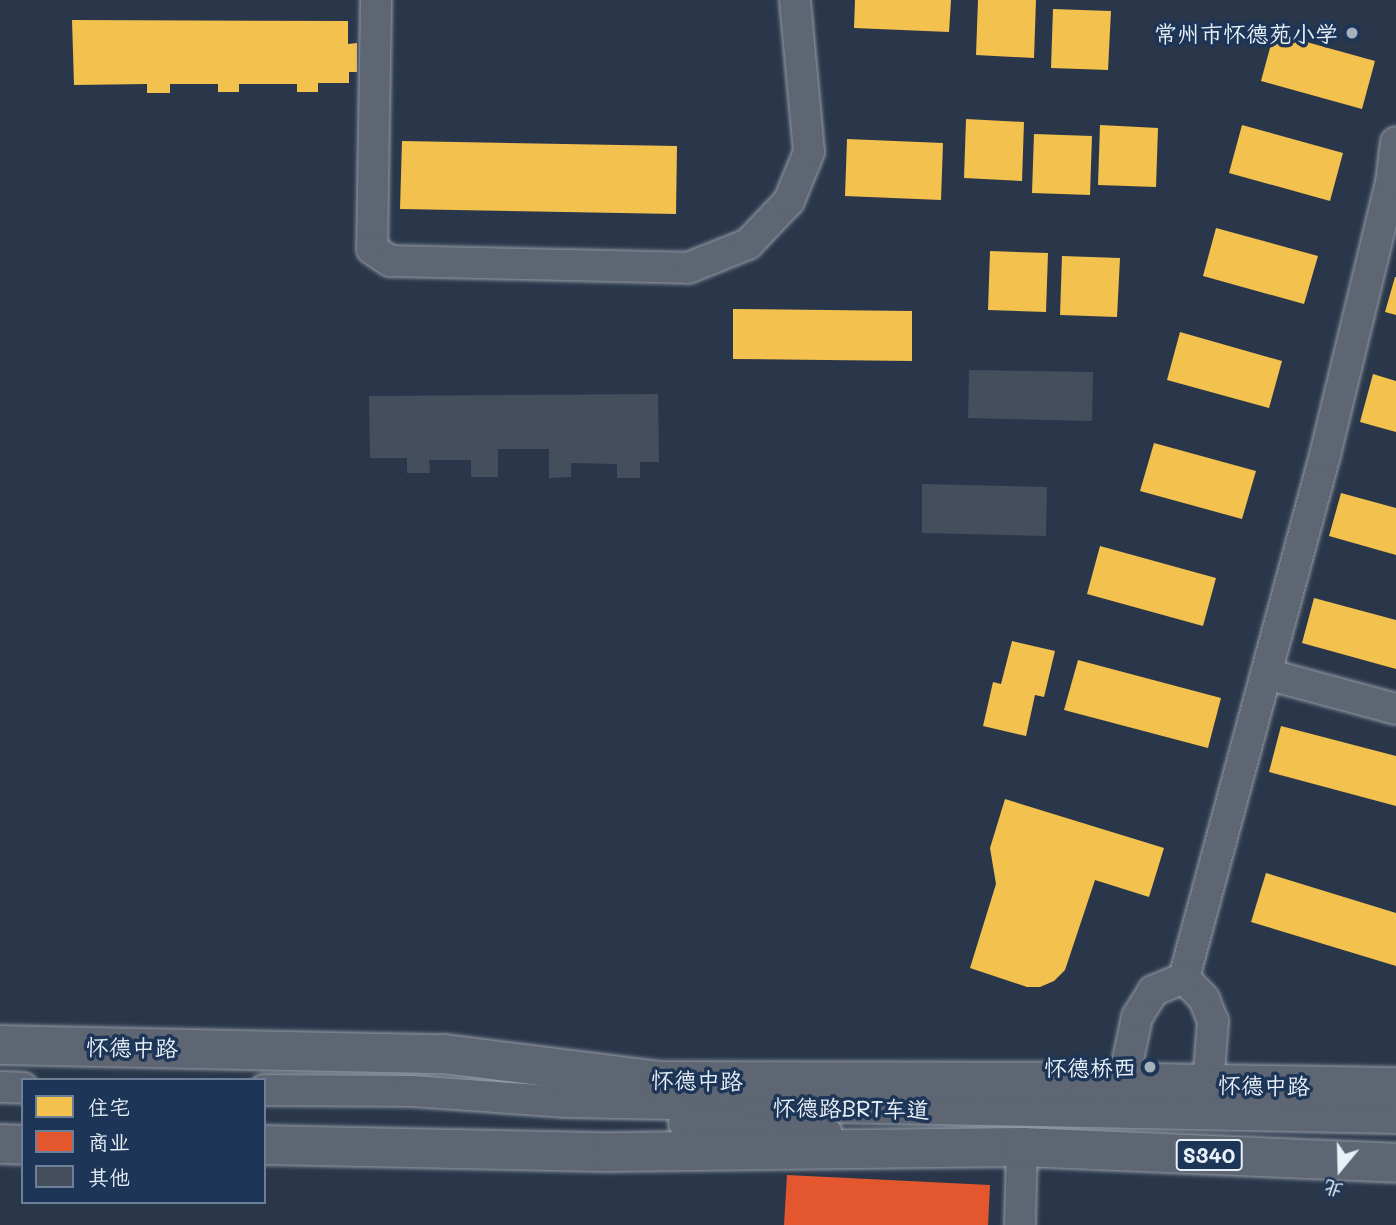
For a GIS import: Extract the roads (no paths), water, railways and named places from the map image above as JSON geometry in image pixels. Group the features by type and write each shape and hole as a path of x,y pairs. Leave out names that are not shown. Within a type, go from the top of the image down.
{"main road":[{"name":"怀德中路","path":"0,1045 444,1054 662,1081 1396,1087"},
{"path":"0,1144 21,1144"},
{"path":"266,1145 612,1152 1022,1147"},
{"name":"S340","path":"1022,1147 1396,1163"}],"street":[{"path":"376,0 372,248 390,261 688,268 748,244 789,201 809,152 795,0"},
{"path":"1184,978 1325,455 1391,182 1396,142"},
{"path":"1266,674 1396,709"},
{"path":"1124,1083 1137,1017 1153,991 1184,978"},
{"path":"1184,978 1204,999 1213,1021 1208,1084"},
{"path":"0,1087 21,1088"},
{"name":"怀德路BRT车道","path":"266,1090 411,1091 594,1102 1396,1118"},
{"name":"怀德路BRT车道","path":"266,1107 408,1105 558,1114 1396,1131"},
{"path":"0,1108 21,1108"},
{"path":"558,1114 1022,1147 1020,1225"}],"place":[{"name":"常州市怀德苑小学","path":"1352,33"},
{"name":"怀德桥西","path":"1150,1067"}]}
